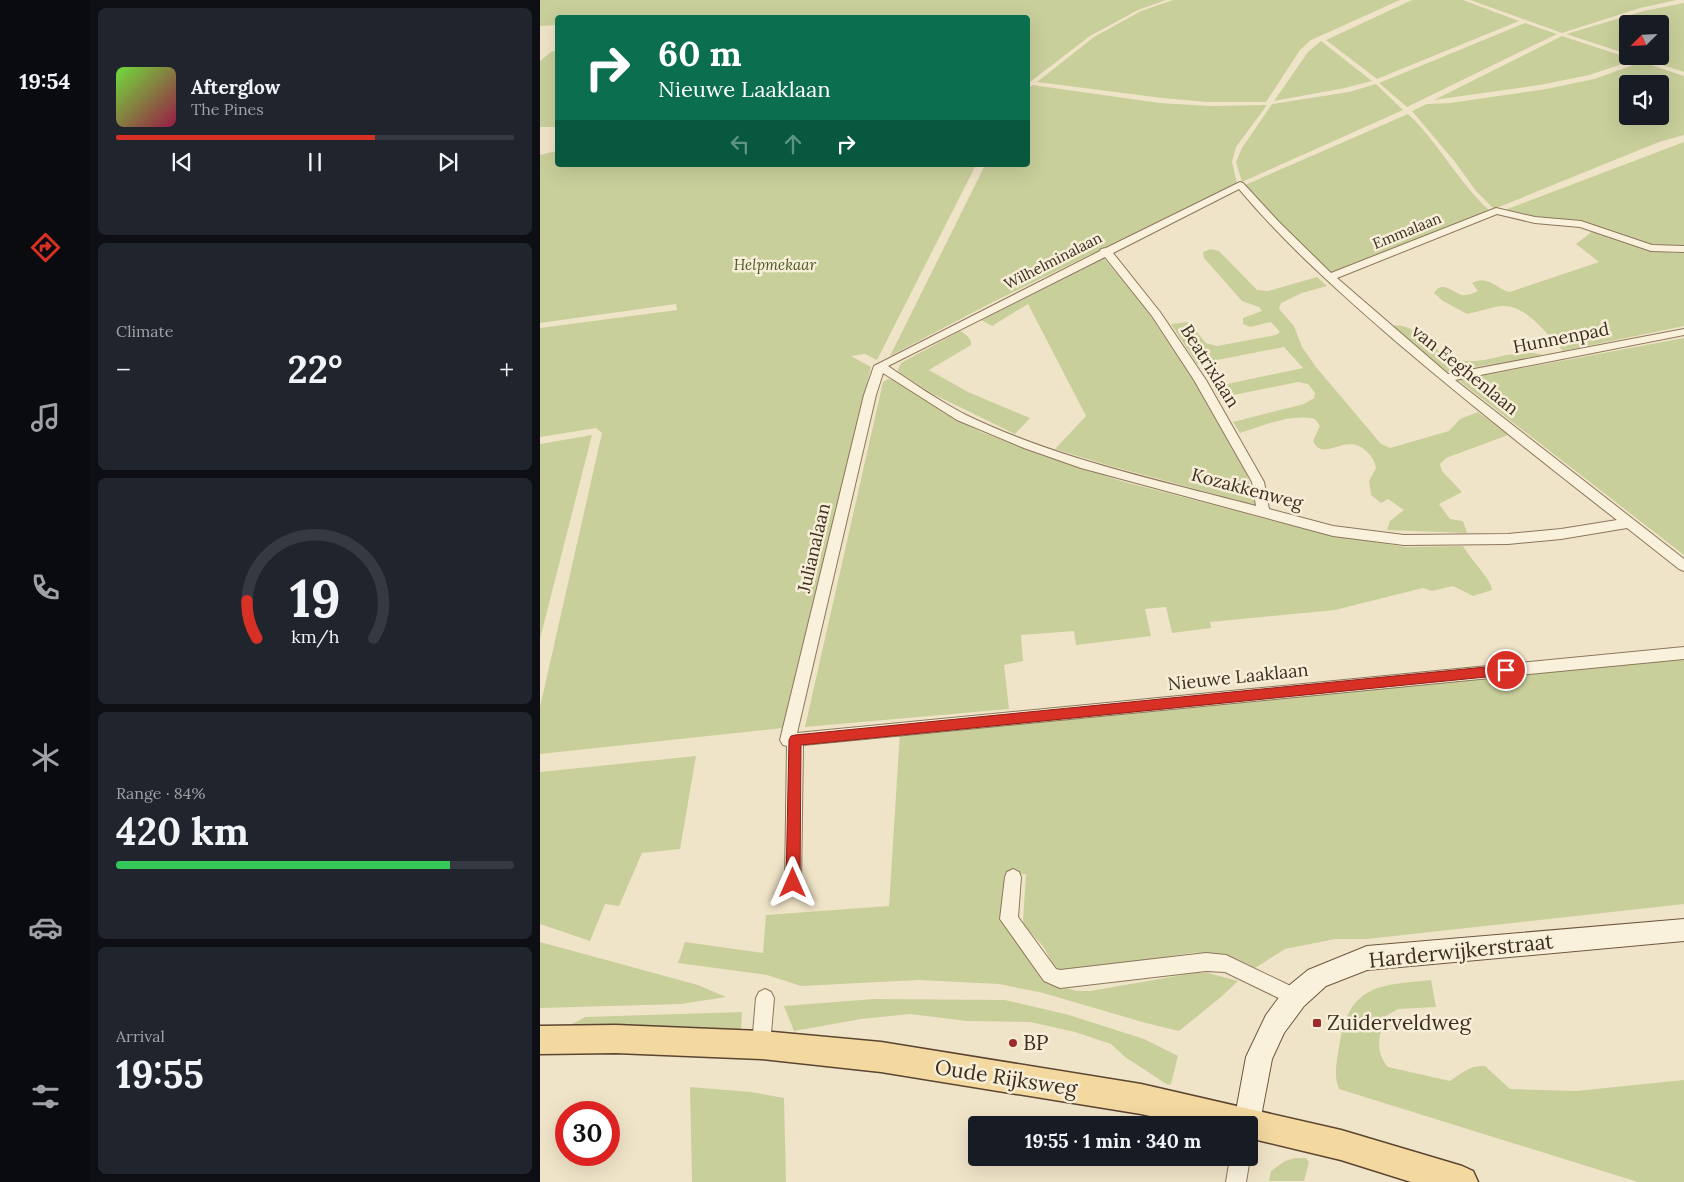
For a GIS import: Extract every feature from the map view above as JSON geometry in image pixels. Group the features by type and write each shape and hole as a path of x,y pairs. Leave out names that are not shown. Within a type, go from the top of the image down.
{"main road":[{"name":"Harderwijkerstraat","path":"1248,1116 1260,1057 1275,1024 1295,997 1317,978 1367,958 1684,930"},
{"name":"Oude Rijksweg","path":"540,1040 616,1039 761,1045 880,1057 1141,1099 1216,1116"},
{"name":"Oude Rijksweg","path":"1258,1126 1342,1145 1462,1182"}],"street":[{"name":"Wilhelminalaan","path":"880,366 1240,184"},
{"name":"van Eeghenlaan","path":"1240,184 1265,215 1329,278 1445,378 1684,566"},
{"name":"Emmalaan","path":"1329,278 1496,211 1535,220 1581,224 1651,248 1684,249"},
{"name":"Beatrixlaan","path":"1105,251 1156,314 1200,380 1258,482 1263,512"},
{"name":"Hunnenpad","path":"1445,378 1684,332"},
{"name":"Kozakkenweg","path":"880,366 914,390 961,417 993,432 1085,465 1333,531 1404,540 1508,539 1561,534 1629,523"},
{"name":"Julianalaan","path":"791,740 870,395 880,366"},
{"name":"Nieuwe Laaklaan","path":"791,740 1684,653"},
{"path":"791,740 793,883"},
{"path":"1013,878 1009,919 1050,974 1060,979 1206,962 1226,964 1295,997"},
{"path":"761,1045 765,998"},
{"path":"1236,1182 1239,1166"}],"green space":[{"path":"540,0 1166,0 1138,10 1090,36 1030,82 1030,15 555,15 555,25 540,26"},
{"path":"1173,0 1400,0 1311,40 1300,50 1266,102 1207,102 1037,82 1094,37 1141,11"},
{"path":"1412,0 1463,0 1519,21 1377,79 1326,40"},
{"path":"1470,0 1677,0 1640,8 1562,33"},
{"path":"1684,3 1684,72 1663,65 1669,65 1669,15 1630,15"},
{"path":"1619,18 1619,51 1566,34"},
{"path":"1525,23 1557,34 1407,107 1379,83"},
{"path":"1562,36 1619,55 1620,65 1589,75 1540,85 1434,100"},
{"path":"1321,41 1372,81 1274,101 1308,52"},
{"path":"555,51 555,127 540,127 540,61"},
{"path":"1634,65 1651,65 1684,76 1684,135 1659,142 1494,209 1476,191 1455,162 1412,111 1427,104 1450,103 1546,89 1594,79"},
{"path":"1376,84 1403,110 1242,182 1236,162 1242,148 1272,104 1349,92"},
{"path":"1032,85 1160,103 1209,106 1267,105 1236,147 1232,162 1237,183 993,302 890,356 984,167 1030,167 1030,88"},
{"path":"1408,114 1489,210 1330,275 1268,214 1245,185"},
{"path":"1684,142 1684,247 1651,246 1595,226 1502,211"},
{"name":"Helpmekaar","path":"555,151 555,167 975,167 877,360 865,354 851,356 871,367 783,728 540,754 540,707 602,433 596,428 540,437 540,328 677,310 676,304 540,323 540,155"},
{"path":"1594,230 1627,243 1649,249 1661,252 1684,253 1684,326 1563,351 1536,322 1519,310 1502,306 1467,314 1443,301 1434,293 1440,287 1444,287 1462,295 1468,295 1478,291 1472,283 1483,280 1510,292 1599,262 1576,244"},
{"path":"1211,249 1219,251 1257,290 1268,291 1317,277 1327,286 1302,293 1281,303 1279,309 1294,326 1302,347 1316,367 1381,444 1390,448 1449,431 1460,419 1478,412 1508,435 1446,458 1440,464 1442,471 1462,492 1439,504 1450,519 1463,521 1467,533 1387,530 1390,521 1404,510 1388,499 1381,503 1371,495 1369,481 1376,468 1373,459 1361,447 1353,444 1323,450 1318,447 1313,441 1320,426 1315,419 1286,419 1240,433 1233,422 1304,404 1314,398 1315,393 1308,384 1298,382 1219,398 1213,387 1303,368 1284,347 1197,364 1171,324 1188,322 1206,343 1217,346 1276,335 1280,332 1271,322 1250,327 1243,324 1243,318 1262,311 1259,307 1242,301 1204,258 1203,252"},
{"path":"1103,257 1144,306 1193,380 1247,475 1255,505 1055,449 1086,416 1028,304 992,326 981,320"},
{"path":"1391,326 1409,328 1446,356 1455,359 1477,361 1520,353 1543,355 1447,372"},
{"path":"960,331 970,339 971,345 929,370 968,392 1030,418 1015,434 933,394 898,370 901,363"},
{"path":"1684,338 1684,555 1458,380"},
{"path":"888,379 893,380 957,420 981,432 1121,481 1329,535 1406,547 1463,546 1489,581 1492,590 1473,596 1453,586 1432,591 1423,588 1335,610 1210,622 1211,628 1172,633 1166,607 1145,609 1151,636 1076,645 1074,631 1021,635 1023,661 1004,665 1009,709 805,727 883,382"},
{"path":"592,435 540,639 540,444"},
{"path":"1684,657 1684,904 1367,939 1335,939 1285,949 1255,968 1240,960 1224,956 1208,953 1191,953 1068,973 1061,972 1055,968 1043,946 1026,928 1023,922 1026,874 1010,875 1008,929 1012,937 1055,985 1077,991 1090,991 1194,973 1208,973 1238,981 1179,1031 1043,993 999,984 919,980 801,986 767,975 678,963 685,942 763,953 766,915 889,906 900,732"},
{"path":"696,756 680,849 642,853 619,906 605,904 590,941 540,924 540,772"},
{"path":"540,942 698,985 726,997 681,1004 540,1008"},
{"path":"1431,980 1436,1007 1398,1009 1386,1016 1381,1029 1379,1049 1388,1067 1450,1081 1470,1068 1485,1066 1510,1089 1576,1091 1684,1080 1684,1182 1638,1182 1339,1089 1336,1068 1343,1027 1350,1011 1358,1000 1368,992 1381,987"},
{"path":"874,999 1005,1000 1069,1015 1144,1039 1178,1056 1171,1084 1168,1085 1125,1057 1111,1044 1075,1032 1030,1022 967,1021 910,1014 861,1019 794,1031 784,1006"},
{"path":"742,1012 741,1030 565,1028 585,1017"},
{"path":"690,1087 751,1092 784,1098 786,1182 692,1182"},
{"path":"1295,1158 1306,1158 1309,1162 1304,1181 1269,1181 1271,1171 1285,1161"}],"place":[{"name":"Zuiderveldweg","path":"1317,1023"},
{"name":"BP","path":"1013,1043"}],"route":[{"path":"793,883 795,740 1506,670"}]}
